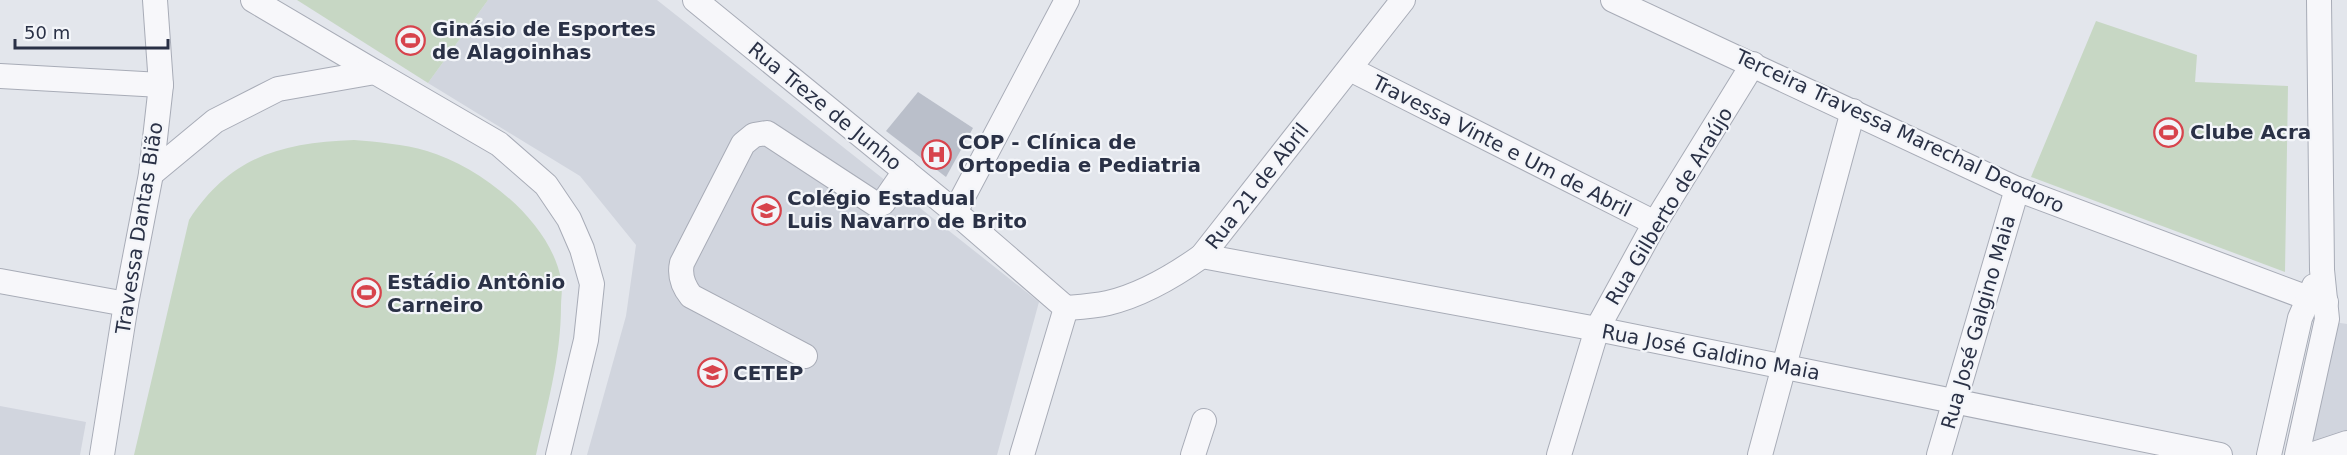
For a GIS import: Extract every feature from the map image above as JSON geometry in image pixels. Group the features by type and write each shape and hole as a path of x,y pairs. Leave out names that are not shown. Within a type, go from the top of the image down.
{"street":[{"name":"Travessa Dantas Bião","path":"102,455 126,304 151,174 161,85 155,0"},
{"path":"252,0 499,144 546,185 569,219 582,249 592,284 586,340 558,455"},
{"name":"Rua Treze de Junho","path":"695,0 723,9 905,171 1065,308"},
{"path":"955,212 1067,0"},
{"name":"Rua 21 de Abril","path":"1065,308 1109,303 1141,291 1173,276 1202,256 1403,0"},
{"name":"Terceira Travessa Marechal Deodoro","path":"1613,0 2017,189 2317,300"},
{"path":"2269,455 2300,318 2317,300 2322,270 2319,0"},
{"name":"Rua Gilberto de Araújo","path":"1559,455 1597,329 1655,223 1754,64"},
{"name":"Travessa Vinte e Um de Abril","path":"1350,69 1655,223"},
{"path":"151,174 215,122 278,89 375,72"},
{"path":"0,76 161,85"},
{"path":"1760,455 1852,111"},
{"path":"805,356 691,296 683,286 680,271 682,263 743,144 754,135 767,133 877,205 883,203 905,171"},
{"name":"Rua José Galgino Maia","path":"1939,455 2017,189"},
{"name":"Rua José Galdino Maia","path":"1202,256 1597,329 2220,455"},
{"path":"0,281 126,304"},
{"path":"2297,455 2327,319 2317,300"},
{"path":"1022,455 1065,308"},
{"path":"1193,455 1204,421"},
{"path":"2311,455 2347,442"}],"shaded area":[{"name":"Colégio Estadual Luis Navarro de Brito","path":"488,0 657,0 1039,302 997,455 587,455 626,316 636,245 580,176 428,83"},
{"path":"2334,322 2347,324 2347,433 2307,446"},
{"path":"0,406 86,422 80,455 0,455"}],"green space":[{"name":"Ginásio de Esportes de Alagoinhas","path":"297,0 488,0 428,83"},
{"name":"Clube Acra","path":"2096,21 2197,55 2195,82 2288,86 2285,272 2031,177"},
{"name":"Estádio Antônio Carneiro","path":"354,140 418,149 448,159 490,183 510,199 543,237 554,258 562,289 559,344 536,455 134,455 189,220 205,198 222,181 240,167 260,157 303,145"}],"building":[{"name":"COP - Clínica de Ortopedia e Pediatria","path":"918,92 973,128 946,177 886,131"}],"place":[{"name":"Ginásio de Esportes de Alagoinhas","path":"411,41"},
{"name":"Clube Acra","path":"2169,132"},
{"name":"COP - Clínica de Ortopedia e Pediatria","path":"937,154"},
{"name":"Colégio Estadual Luis Navarro de Brito","path":"766,210"},
{"name":"Estádio Antônio Carneiro","path":"366,293"},
{"name":"CETEP","path":"712,373"}]}
